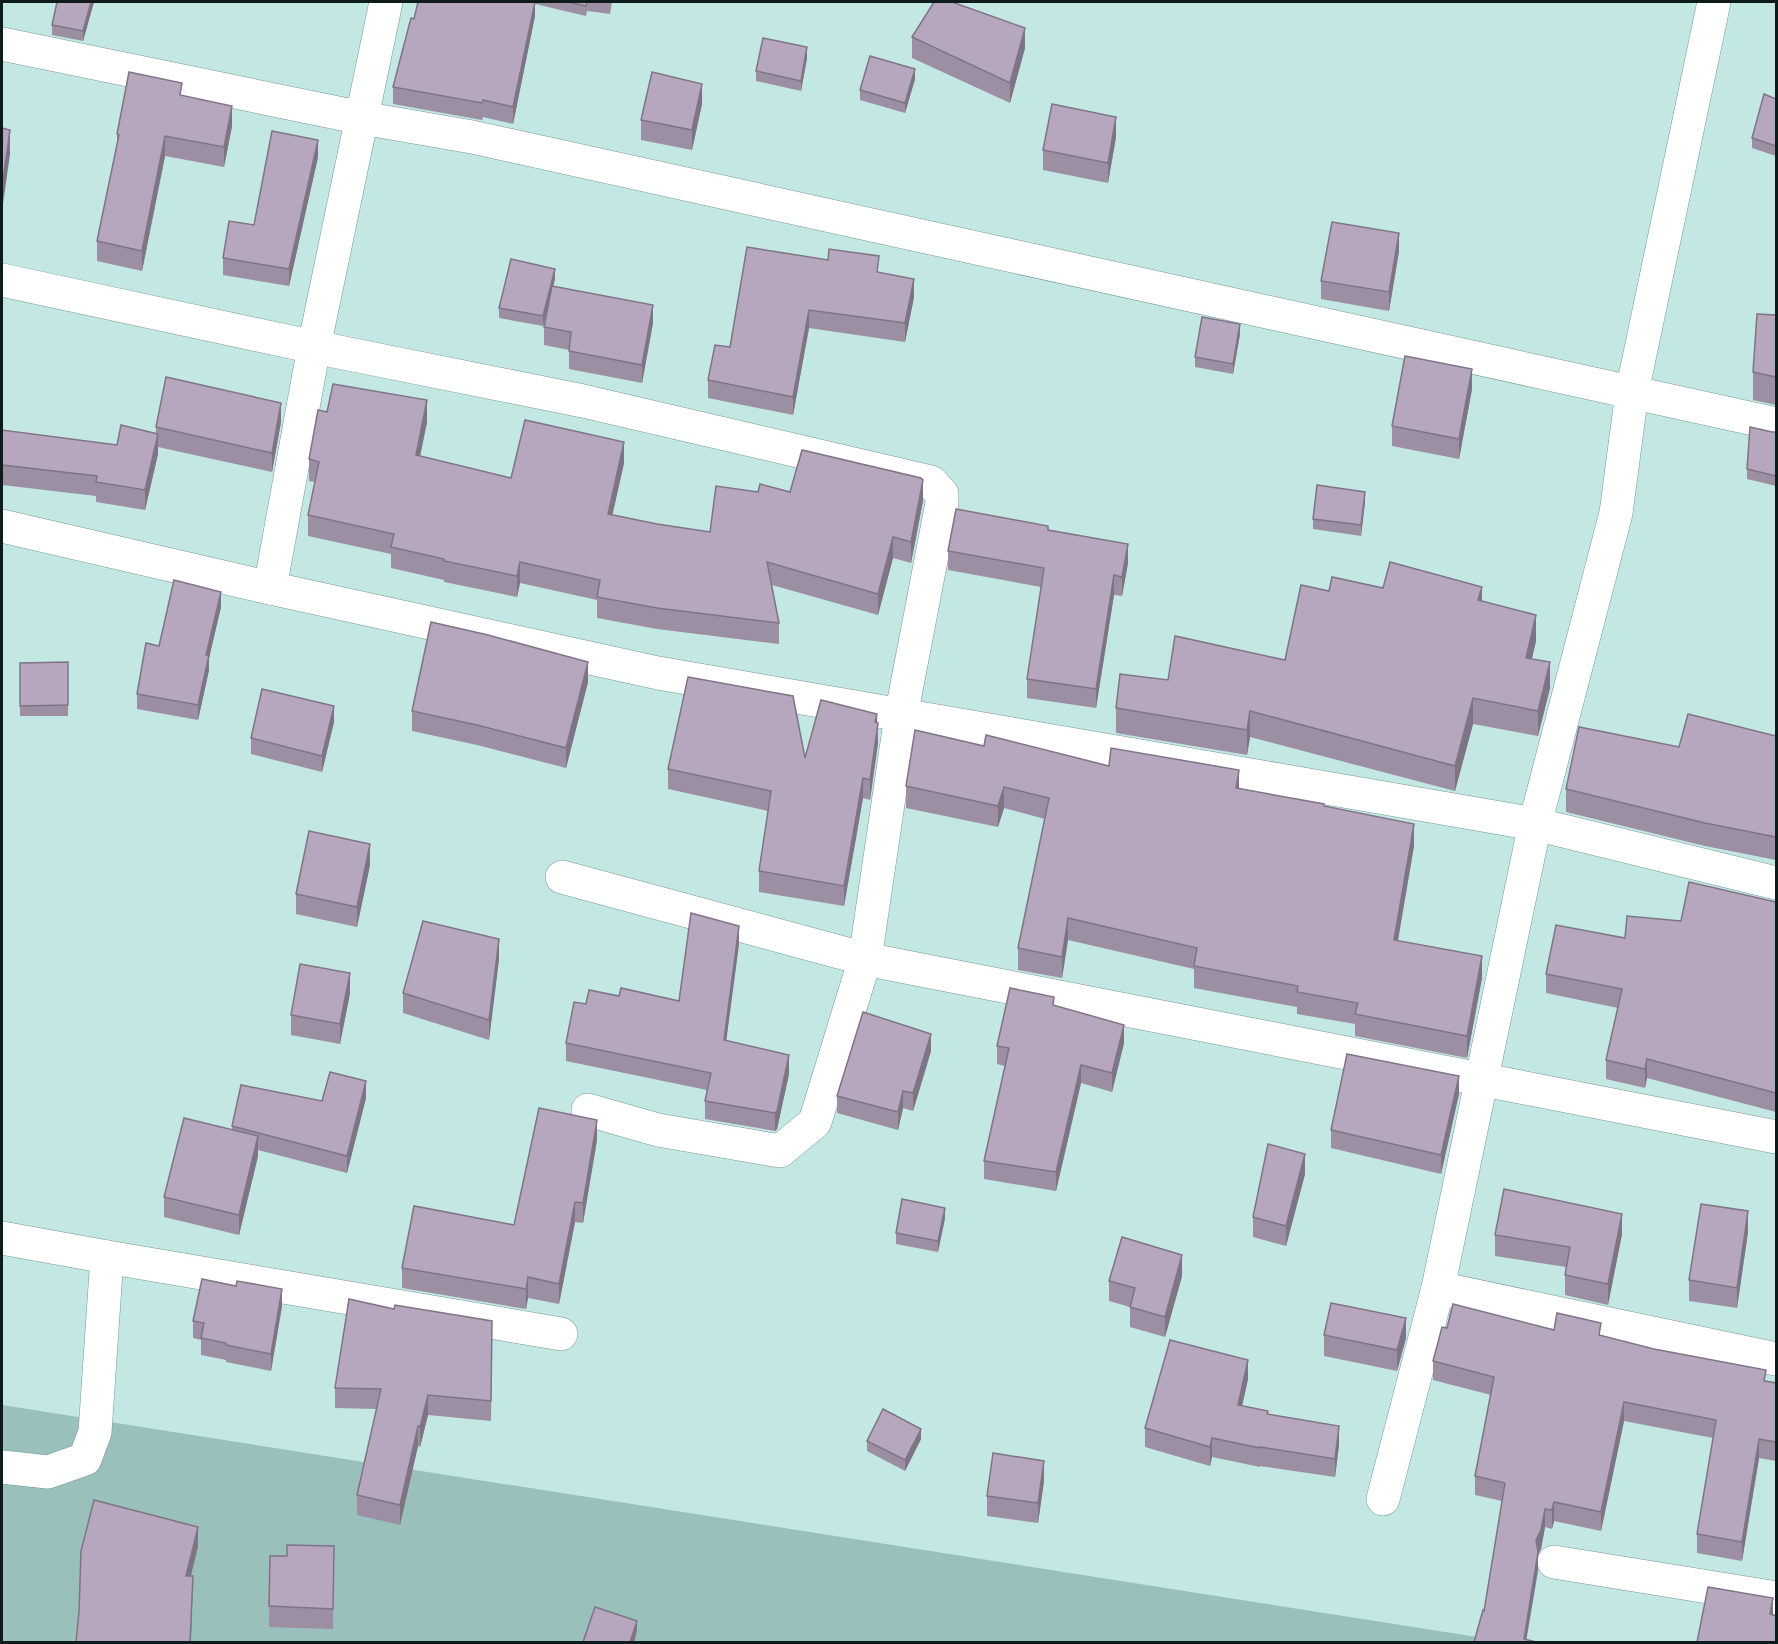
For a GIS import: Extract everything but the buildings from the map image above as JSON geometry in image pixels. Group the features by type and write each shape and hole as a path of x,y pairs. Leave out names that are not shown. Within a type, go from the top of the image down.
{"street":[{"path":"270,588 314,347 386,2"},
{"path":"1383,1499 1438,1288 1535,825 1616,513 1632,392 1714,2"},
{"path":"2,44 362,118 472,137 1776,424"},
{"path":"2,280 314,347 583,401 931,482 942,494 901,716 865,959 815,1122 780,1151 658,1130 588,1110"},
{"path":"2,526 270,588 658,673 1535,825 1776,883"},
{"path":"562,878 865,959 1776,1137"},
{"path":"2,1238 561,1334"},
{"path":"2,1467 48,1472 85,1459 95,1432 106,1257"},
{"path":"1438,1288 1776,1359"},
{"path":"1554,1562 1776,1598"}],"green space":[{"path":"2,1405 1509,1642 2,1642"}]}
